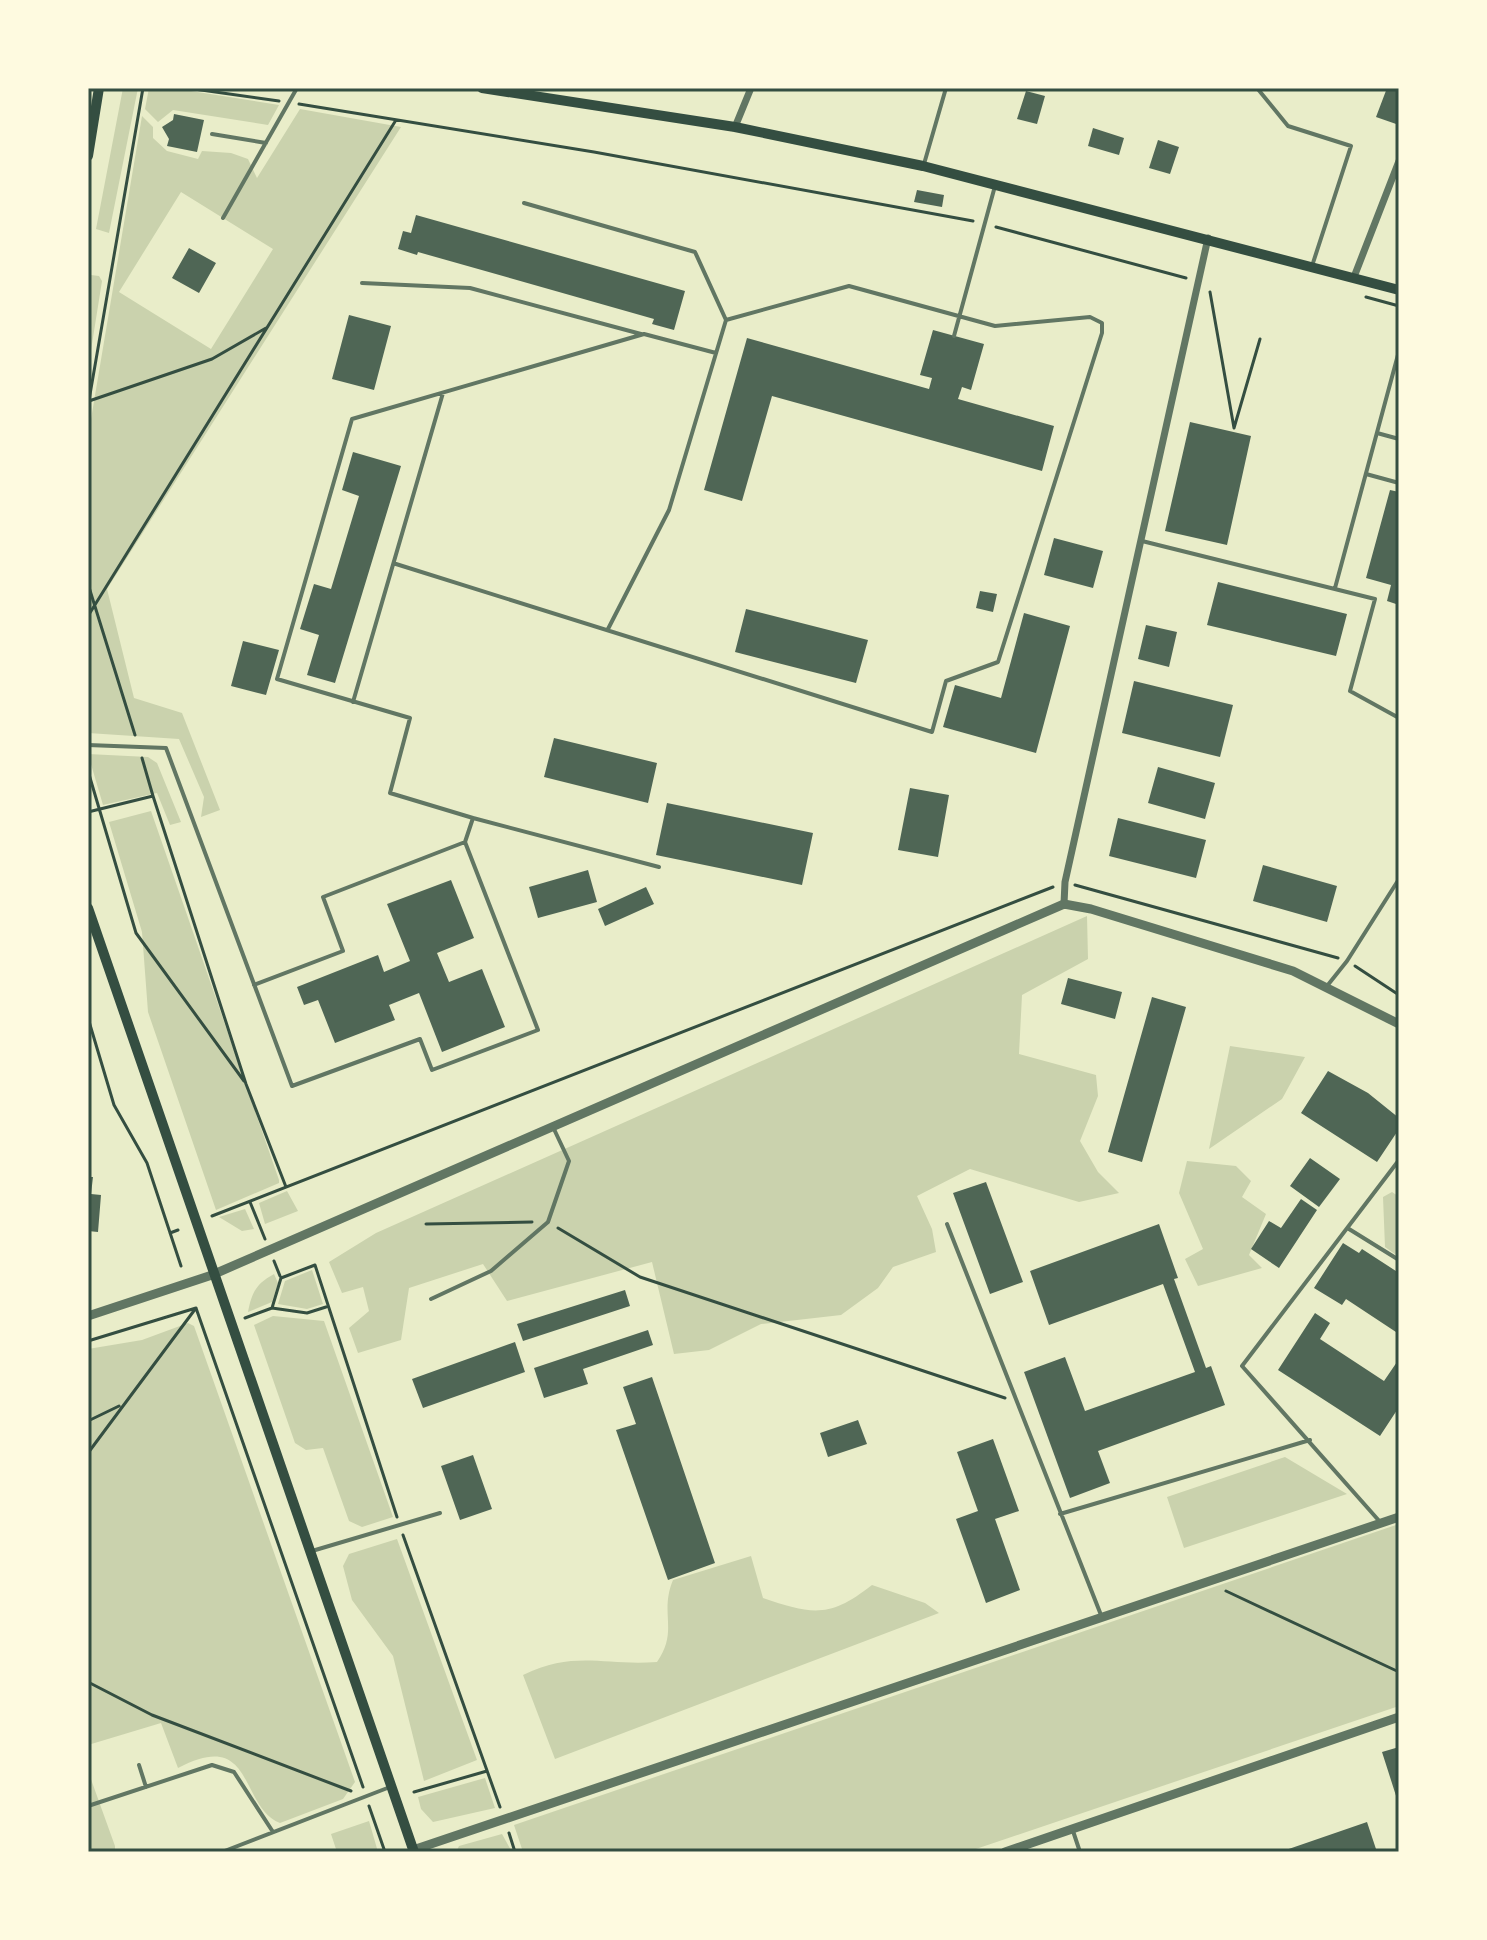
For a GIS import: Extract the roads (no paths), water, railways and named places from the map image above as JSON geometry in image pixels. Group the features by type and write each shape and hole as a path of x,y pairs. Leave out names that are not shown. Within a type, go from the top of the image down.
{"main road":[{"path":"88,156 99,88"},
{"path":"482,88 735,127 923,166 1399,290"},
{"path":"88,908 212,1275 414,1851"}],"street":[{"path":"735,127 751,88"},
{"path":"1354,277 1399,161"},
{"path":"1064,904 1065,882 1208,238"},
{"path":"88,1316 212,1275 1064,904 1091,909 1293,971 1399,1024"},
{"path":"414,1851 1399,1517"},
{"path":"1005,1852 1399,1717"}],"lane":[{"path":"223,218 297,88"},
{"path":"923,166 946,88"},
{"path":"1257,88 1288,126 1351,146 1312,266"},
{"path":"212,134 266,143"},
{"path":"954,336 995,184"},
{"path":"524,203 695,252 726,320 669,510 608,629"},
{"path":"362,283 470,288 716,353"},
{"path":"396,564 932,732 946,681 998,662 1102,333 1102,323 1090,317 995,326 849,286 726,320"},
{"path":"644,334 352,419 277,679 410,718 390,793 659,867"},
{"path":"1335,589 1399,351"},
{"path":"353,702 396,564 443,393"},
{"path":"1377,433 1399,439"},
{"path":"1366,474 1399,483"},
{"path":"1140,540 1375,599 1350,691 1399,718"},
{"path":"88,745 166,748 292,1086 420,1039 432,1070 538,1030 465,842 473,818"},
{"path":"254,985 343,951 323,897 465,842"},
{"path":"1327,986 1347,961 1399,879"},
{"path":"431,1299 491,1271 548,1222 569,1161 552,1125"},
{"path":"1381,1523 1242,1366 1399,1160"},
{"path":"947,1224 1102,1617"},
{"path":"1349,1229 1399,1260"},
{"path":"1060,1514 1310,1440"},
{"path":"309,1552 440,1513"},
{"path":"139,1765 146,1787"},
{"path":"88,1806 212,1765 234,1772 273,1832"},
{"path":"222,1852 390,1787"},
{"path":"1073,1829 1080,1852"}]}
